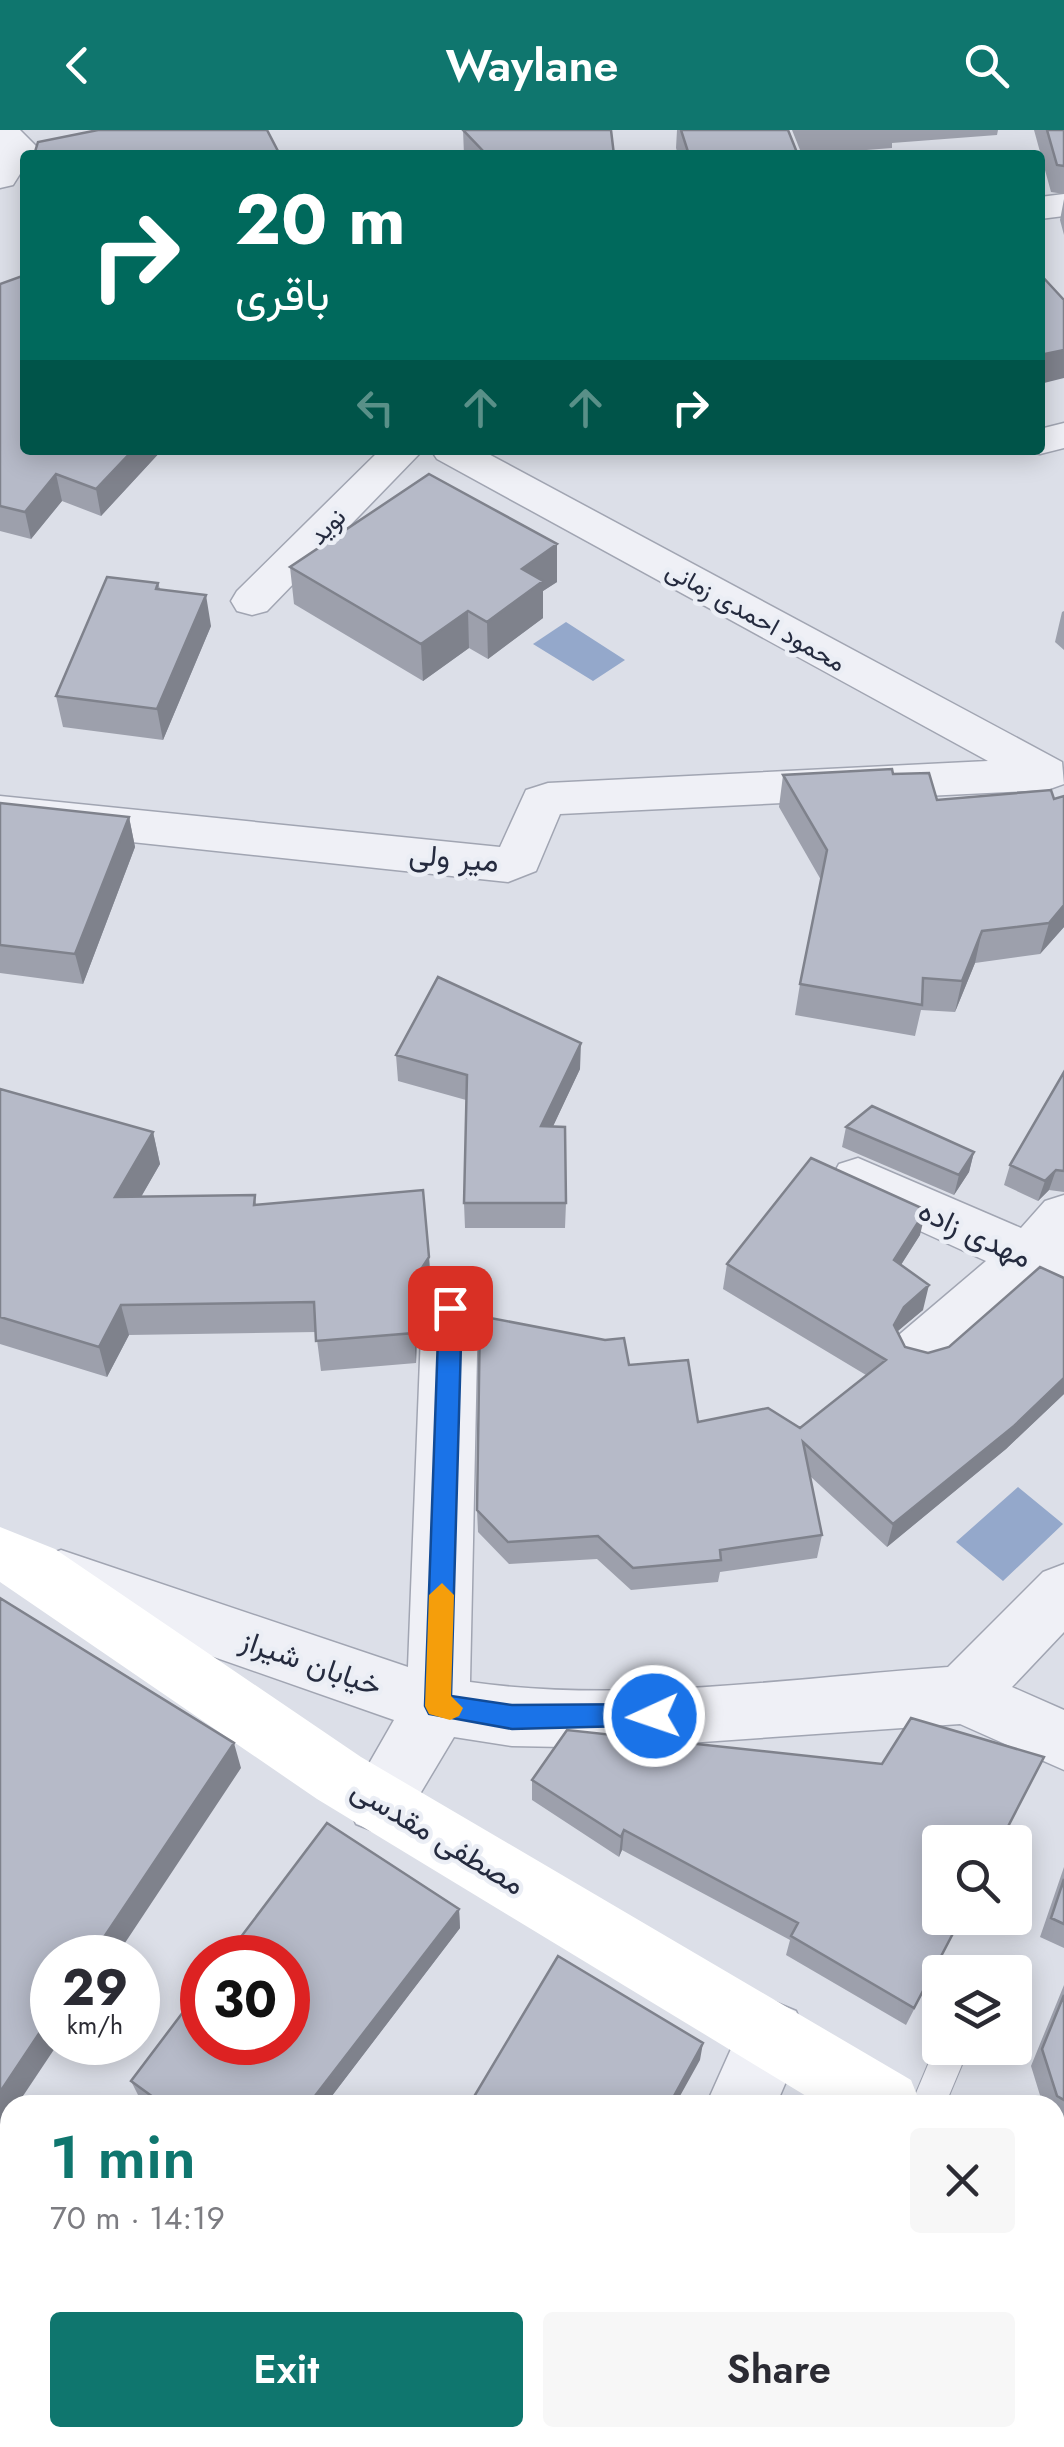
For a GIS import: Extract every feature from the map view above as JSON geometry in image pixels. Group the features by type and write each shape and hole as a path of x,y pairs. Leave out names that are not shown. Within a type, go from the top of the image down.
{"main road":[{"name":"مصطفی مقدسی","path":"17,1561 378,1802 870,2095"}],"street":[{"path":"0,131 20,148 4,192"},
{"name":"نوید","path":"252,601 398,455"},
{"name":"محمود احمدی زمانی","path":"460,455 1056,774"},
{"name":"میر ولی","path":"0,812 508,864 519,858 542,801 548,799 1056,774"},
{"name":"مهدی زاده","path":"828,1166 1046,1269"},
{"path":"920,1351 1046,1269 1064,1216"},
{"path":"378,1802 438,1706 450,1308"},
{"name":"خیابان شیراز","path":"17,1561 438,1706 512,1717 616,1719 962,1695 1064,1741"},
{"path":"962,1695 1064,1591"},
{"path":"745,2095 772,2035"}],"lane":[{"path":"932,2095 945,2065"}],"water":[{"path":"566,622 625,660 593,681 533,644"},
{"path":"1018,1487 1063,1524 1003,1581 956,1542"}],"building":[{"path":"98,130 267,130 277,150 36,150 38,142"},
{"path":"463,130 611,130 613,150 482,150"},
{"path":"681,130 788,130 796,150 687,150"},
{"path":"1047,130 1064,130 1064,166 1057,165"},
{"path":"20,277 20,455 128,455 96,489 56,474 25,512 0,506 0,284"},
{"path":"1045,279 1064,300 1064,350 1045,354"},
{"path":"429,474 557,544 522,569 543,581 487,622 468,611 421,644 290,567"},
{"path":"107,577 158,583 156,589 206,595 157,709 56,696"},
{"path":"892,769 893,774 929,773 937,800 1051,790 1054,799 1064,796 1064,905 1049,923 982,931 962,981 923,978 922,1005 800,984 827,850 783,775"},
{"path":"0,803 129,817 75,954 0,945"},
{"path":"438,977 581,1043 541,1126 565,1127 566,1203 464,1203 467,1075 396,1055"},
{"path":"1064,1072 1064,1171 1056,1170 1045,1181 1010,1165"},
{"path":"0,1089 153,1132 115,1197 255,1195 254,1205 423,1190 429,1257 416,1277 414,1333 316,1341 314,1302 121,1305 99,1347 0,1317"},
{"path":"872,1106 974,1152 959,1175 846,1127"},
{"path":"811,1158 926,1210 894,1260 929,1285 904,1307 894,1325 905,1347 928,1353 949,1347 1040,1267 1064,1278 1064,1378 1014,1426 893,1524 803,1442 822,1535 720,1550 721,1560 633,1568 598,1536 508,1542 477,1510 480,1316 605,1340 624,1338 629,1365 688,1360 698,1422 768,1408 800,1428 886,1360 727,1264"},
{"path":"0,1598 234,1743 105,1935 30,1935 30,2047 0,2092"},
{"path":"911,1718 1044,1757 1009,1825 922,1825 922,1935 952,1935 942,1955 922,1955 922,1993 914,2008 791,1936 798,1923 624,1830 621,1837 532,1780 567,1730 882,1764"},
{"path":"327,1823 459,1909 316,2095 150,2095 131,2081 143,2065 160,2065 160,2043 180,2016 180,2065 310,2065 310,1935 242,1935"},
{"path":"1064,1879 1064,1924 1051,1918"},
{"path":"558,1956 703,2043 674,2095 475,2095"},
{"path":"1064,1995 1064,2095 1057,2095 1042,2049"}],"slow traffic":[{"path":"442,1595 438,1706 450,1708"}],"route":[{"path":"450,1308 438,1706 512,1717 654,1716"}]}
